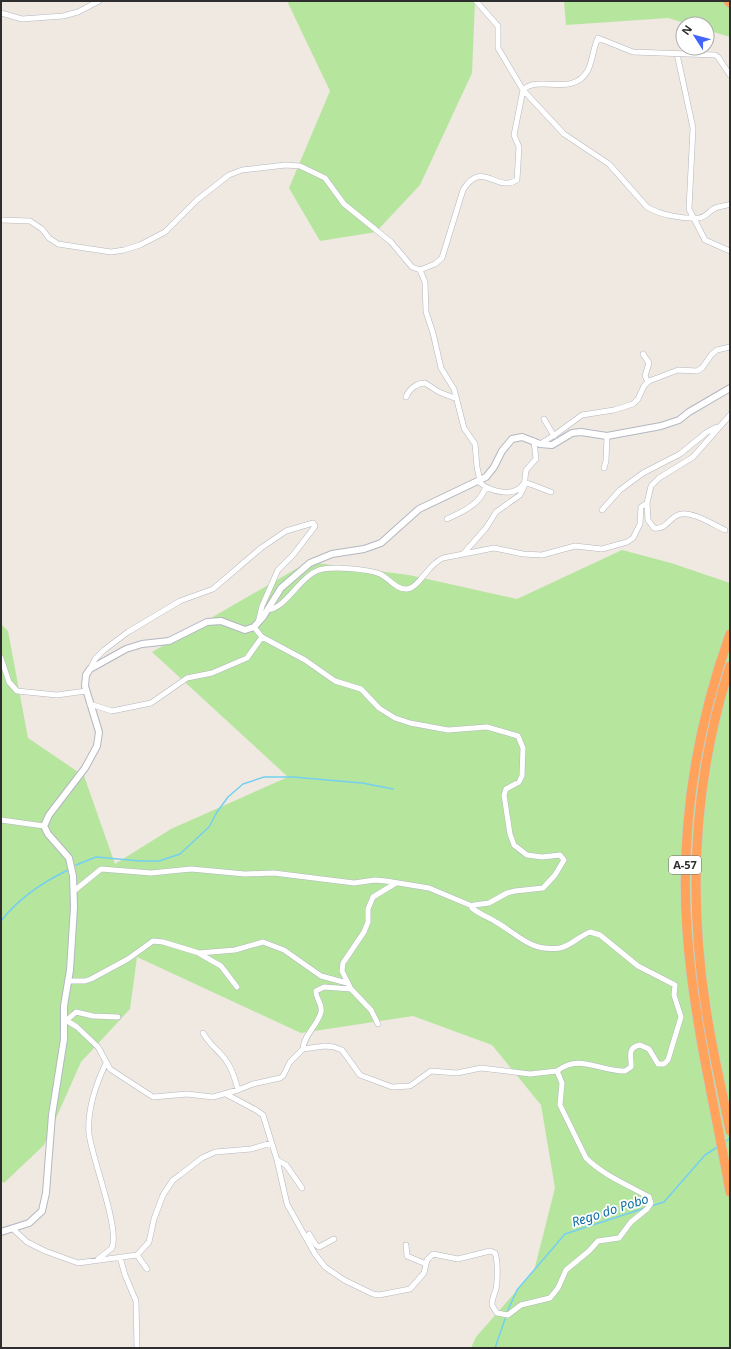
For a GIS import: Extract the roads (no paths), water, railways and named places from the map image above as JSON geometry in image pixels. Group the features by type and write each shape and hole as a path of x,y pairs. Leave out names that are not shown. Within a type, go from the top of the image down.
{"highway":[{"name":"A-57","path":"729,1188 712,1100 691,974 686,912 685,870 690,803 698,746 712,690 730,634"},
{"name":"A-57","path":"730,666 715,718 701,793 696,857 695,906 701,974 712,1046 730,1131"}],"street":[{"path":"1,13 22,20 63,16 78,12 100,1"},
{"path":"476,1 498,26 498,48 523,90 564,134 609,164 647,206 654,211 671,215 699,218 706,216 715,208 730,204"},
{"path":"1,220 30,221 42,229 49,238 58,244 111,252 124,250 140,245 165,232 197,200 229,174 242,170 286,164 300,166 325,178 344,204 391,242 412,267 420,270 435,264 442,258 463,190 468,181 475,176 483,176 500,182 513,182 517,180 519,147 514,135 523,90 528,86 535,84 568,85 575,82 587,71 598,38 633,52 675,54"},
{"path":"715,55 730,75"},
{"path":"677,56 692,128 689,203 693,217 705,240 730,251"},
{"path":"420,270 425,282 426,312 433,333 441,368 452,384 462,422 476,446 479,481 486,487 501,492 519,488 524,483"},
{"path":"537,442 554,436 582,415 614,410 633,404 638,399 648,382 678,370 697,371 702,368 712,354 717,350 730,347"},
{"path":"643,354 649,363 645,376 648,382"},
{"path":"406,397 409,390 416,385 425,383 439,392 457,399"},
{"path":"90,669 126,649 142,644 169,641 207,622 221,621 244,630 256,625 281,588 310,563 332,554 364,549 381,544 419,509 479,481 490,473 502,451 512,439 522,437 552,445 566,436 577,432 607,436 670,424 730,388"},
{"path":"725,530 689,513 678,514 663,528 654,528 648,520 647,503 649,491 655,482 693,457 718,426 730,415"},
{"path":"544,419 554,436"},
{"path":"602,510 620,490 643,473 680,454 707,432 718,426"},
{"path":"604,468 606,461 607,436"},
{"path":"463,554 486,528 496,512 520,495 524,488 526,470 536,459 537,442"},
{"path":"524,483 551,492"},
{"path":"447,519 469,509 478,502 486,487"},
{"path":"267,610 275,609 280,606 293,590 312,574 322,570 358,570 380,574 401,589 408,589 414,586 436,561 463,554 494,548 516,553 542,556 575,546 602,549 609,548 627,542 633,538 640,524 641,507 647,503"},
{"path":"44,826 49,815 86,768 96,750 99,732 86,691 85,680 95,659 104,650 128,632 180,601 213,589 261,548 286,531 313,523 315,526 313,529 293,555 278,570 256,625 262,637 305,660 335,681 356,686 379,708 401,721 448,730 487,726 516,735 521,739 523,753 522,776 519,782 506,789 504,795 508,824 514,845 527,855 542,857 560,855 564,860 555,875 543,888 507,893 488,903 472,906"},
{"path":"90,704 112,711 152,703 187,678 212,673 247,658 262,637"},
{"path":"1,658 10,682 17,690 57,695 86,691"},
{"path":"1,820 44,826"},
{"path":"1,1232 13,1229 34,1220 42,1211 52,1115 64,1039 64,1006 68,981 74,891 72,866 69,858 48,834 44,826"},
{"path":"74,891 101,869 139,873 191,869 245,874 274,873 317,877 336,882 354,883 375,880 429,888 472,906 474,909 496,922 522,941 539,947 559,948 572,943 586,934 596,933 606,939 638,966 675,985 674,995 681,1017 668,1060 664,1064 658,1064 649,1049 640,1045 633,1047 630,1053 631,1064 628,1070 621,1071 602,1069 578,1062 568,1064 557,1071 530,1074 481,1068 457,1073 434,1070 427,1072 410,1086 394,1087 360,1075 348,1057 339,1049 330,1046 303,1049"},
{"path":"378,1024 371,1010 347,983 343,975 342,967 347,956 359,941 368,922 370,903 377,893 396,883"},
{"path":"68,981 80,982 91,979 128,959 153,941 164,942 199,953 221,966 237,987"},
{"path":"199,953 234,950 263,942 284,950 321,976 347,983"},
{"path":"65,1020 77,1027 98,1048 110,1069 155,1098 187,1094 213,1097 253,1084 282,1077 290,1062 303,1049 306,1040 322,1011 321,1002 316,994 318,989 329,987 351,989"},
{"path":"65,1020 73,1013 80,1012 93,1016 118,1016"},
{"path":"202,1033 209,1044 224,1058 230,1067 238,1090"},
{"path":"98,1260 110,1251 114,1241 90,1135 89,1123 94,1095 106,1063"},
{"path":"226,1094 263,1115 277,1160 285,1197 315,1254 325,1267 344,1280 373,1294 392,1293 410,1289 424,1272 429,1257 433,1254 458,1259 486,1251 493,1252 497,1262 496,1292 492,1297 492,1305 497,1313 508,1315 521,1305 550,1298 554,1295 562,1275 570,1265 589,1251 598,1241 619,1238 631,1222 650,1206 651,1200 649,1196 622,1182 586,1158 560,1105 562,1083 557,1071"},
{"path":"13,1229 27,1242 62,1259 78,1262 137,1255 149,1242 154,1219 163,1195 176,1177 208,1154 251,1149 271,1143"},
{"path":"277,1160 286,1165 302,1188"},
{"path":"294,1216 303,1224 317,1246 322,1247 334,1239"},
{"path":"406,1245 407,1256 426,1264"},
{"path":"137,1255 147,1269"},
{"path":"120,1257 125,1275 136,1301 137,1348"}],"waterway":[{"path":"76,865 96,857 140,861 159,861 180,854 209,827 217,812 228,797 243,784 264,777 293,777 362,783 393,789"},
{"path":"1,921 23,898 49,880 68,870"},
{"name":"Rego do Pobo","path":"725,1142 730,1138"},
{"name":"Rego do Pobo","path":"651,1206 664,1202 705,1155 719,1146"},
{"name":"Rego do Pobo","path":"508,1310 517,1290 565,1234 645,1208"},
{"name":"Rego do Pobo","path":"495,1348 505,1319"}]}
